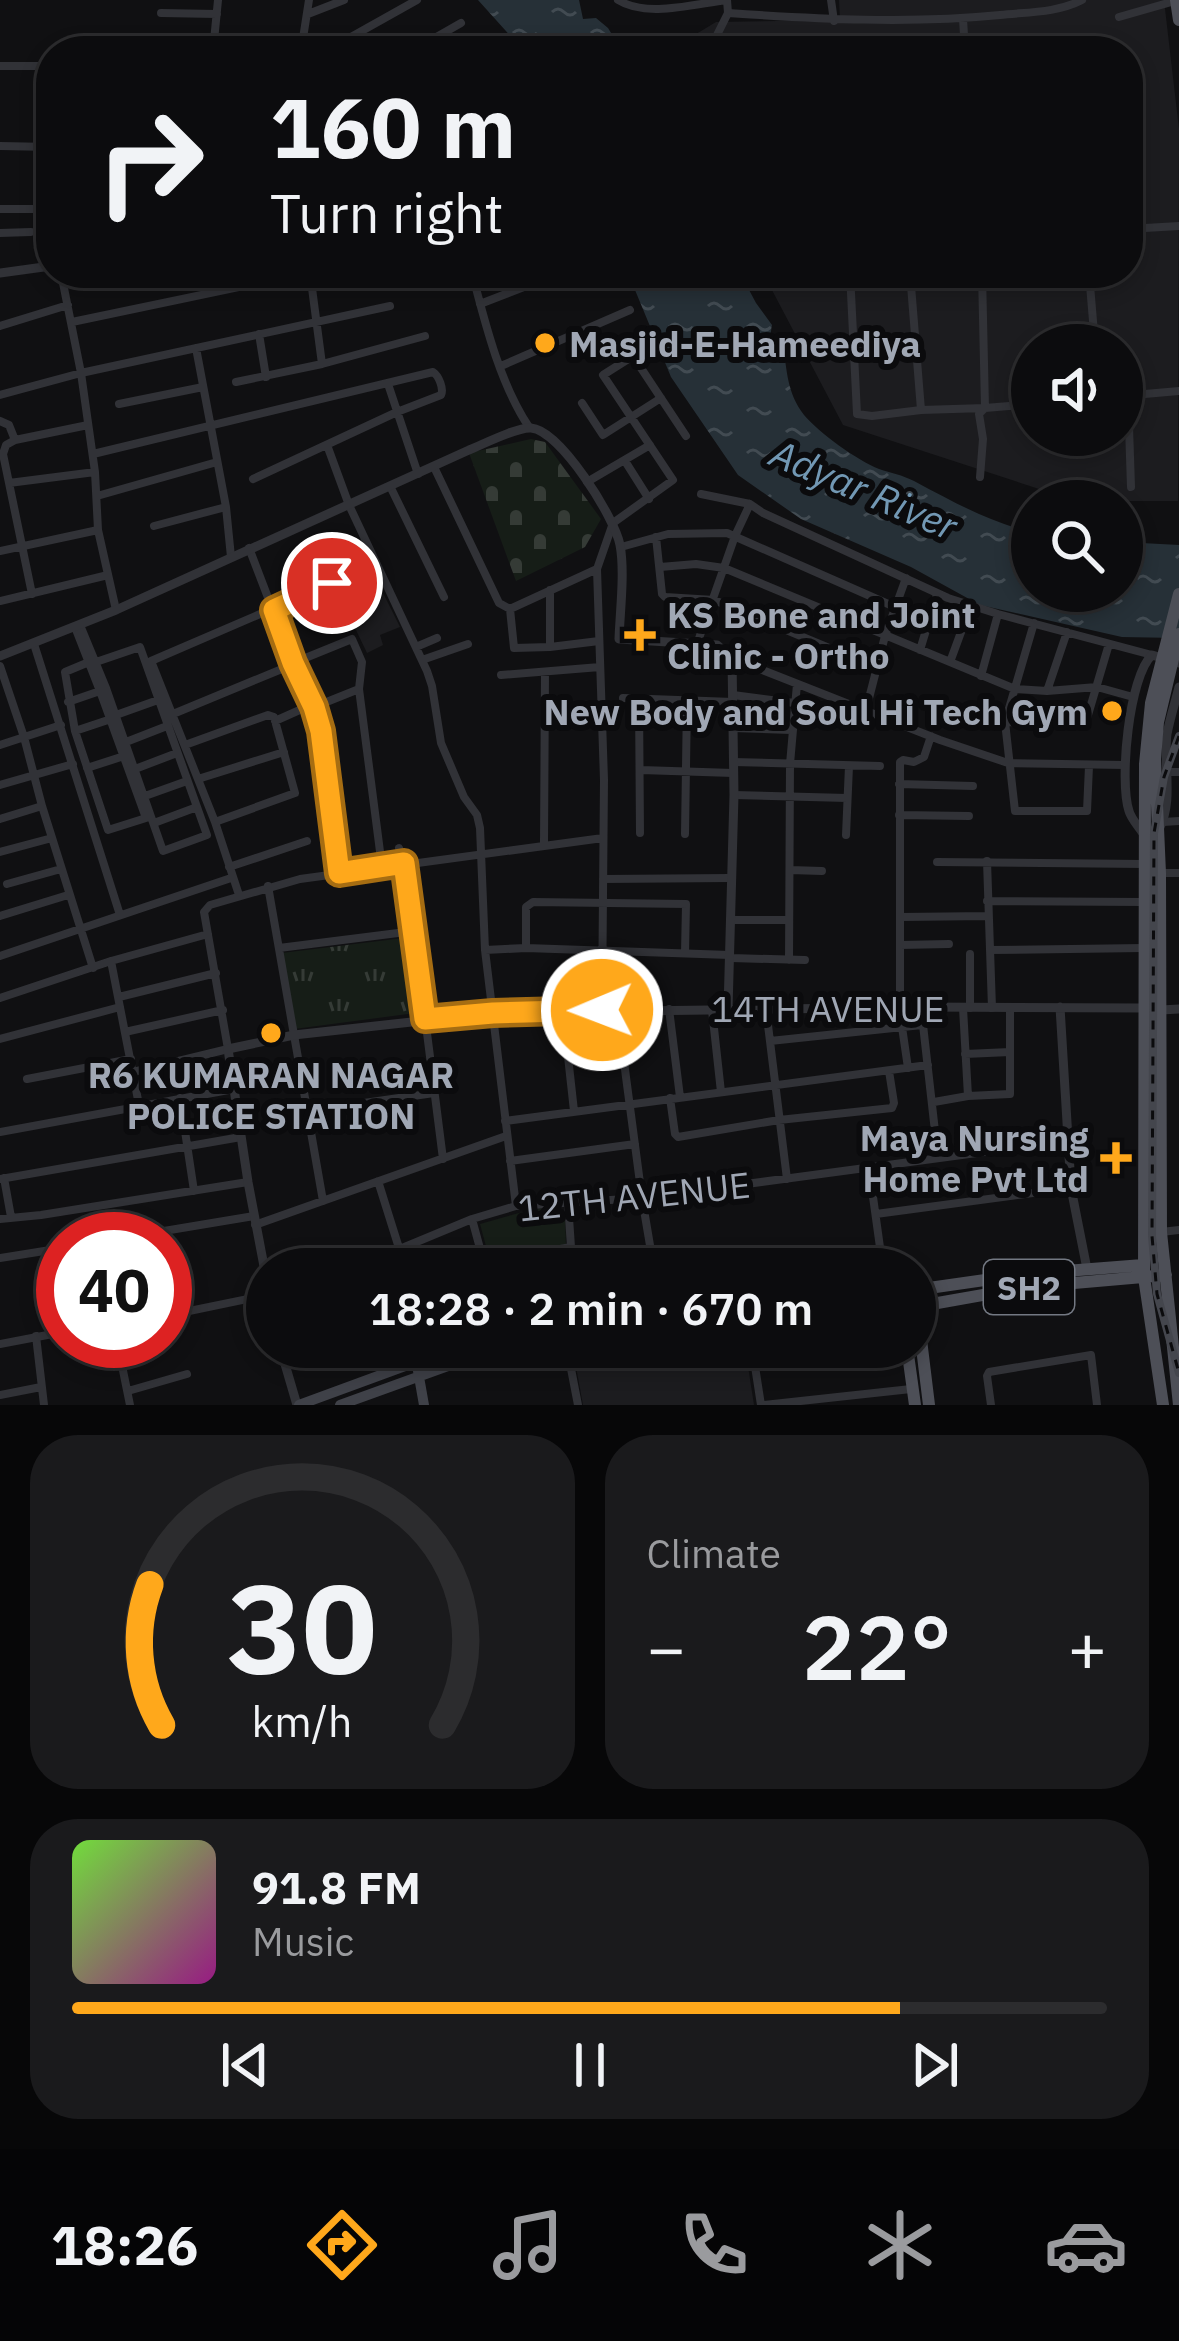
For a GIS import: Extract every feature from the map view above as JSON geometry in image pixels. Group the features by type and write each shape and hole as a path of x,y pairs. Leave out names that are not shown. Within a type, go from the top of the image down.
{"main road":[{"path":"1176,0 1179,20"},
{"path":"1178,1405 1174,1305 1161,1232 1160,873 1148,724 1179,594"},
{"path":"1163,1405 1143,1271 1143,902 1144,864 1153,824 1155,738 1179,634"},
{"path":"1028,1281 1087,1269 1166,1275"},
{"name":"SH2","path":"936,1296 1028,1281 1143,1271"},
{"path":"298,1405 397,1369 417,1368"},
{"path":"340,1405 417,1368"},
{"path":"417,1368 424,1405"},
{"path":"910,1368 916,1405"},
{"path":"924,1368 929,1405"}],"street":[{"path":"215,36 218,0"},
{"path":"304,36 309,0"},
{"path":"307,14 344,0"},
{"path":"353,36 417,0"},
{"path":"618,0 630,7 649,8 727,0 728,13 717,36"},
{"path":"831,0 834,21"},
{"path":"1012,0 1012,14"},
{"path":"728,13 834,21 963,19 1064,8 1082,0"},
{"path":"1119,17 1176,0"},
{"path":"161,13 217,14"},
{"path":"963,19 964,36"},
{"path":"438,36 461,23"},
{"path":"0,66 36,66"},
{"path":"0,146 36,148"},
{"path":"0,209 36,209"},
{"path":"1143,228 1179,226"},
{"path":"0,233 31,232"},
{"path":"0,273 36,268"},
{"path":"64,288 93,454 98,530 116,610"},
{"path":"71,322 234,288"},
{"path":"312,288 322,364"},
{"path":"476,288 518,410 529,427 552,437 613,523 621,547 620,639 717,645 732,658 1009,763 1125,765"},
{"path":"480,304 521,288"},
{"path":"851,288 857,413 872,416 1011,406"},
{"path":"911,288 922,410"},
{"path":"980,477 983,439 979,414 985,408 982,288"},
{"path":"1089,288 1093,324"},
{"path":"0,326 68,305"},
{"path":"0,394 390,305"},
{"path":"501,366 630,310"},
{"path":"259,334 266,376"},
{"path":"236,382 425,336"},
{"path":"196,348 231,557"},
{"path":"602,1010 597,569 613,523 674,480 604,374 632,356 686,436"},
{"path":"93,454 433,372 441,395 253,479"},
{"path":"388,383 418,474"},
{"path":"119,404 203,387"},
{"path":"1143,395 1179,392"},
{"path":"603,435 661,398"},
{"path":"582,403 612,449"},
{"path":"0,421 9,425 15,440"},
{"path":"32,594 2,454 15,440 88,425"},
{"path":"0,656 116,610 529,427"},
{"path":"327,445 422,660 432,686 441,743 464,797 477,814 485,950 516,1205"},
{"path":"587,482 650,445"},
{"path":"625,461 649,499"},
{"path":"97,496 217,462"},
{"path":"434,467 499,603 510,609"},
{"path":"10,483 95,472"},
{"path":"390,486 444,597"},
{"path":"701,494 750,504 937,594 1179,663"},
{"path":"697,644 750,504"},
{"path":"154,526 226,508"},
{"path":"0,551 98,530"},
{"path":"621,547 656,537 728,533 895,607"},
{"path":"656,537 665,597 714,600 875,667"},
{"path":"249,548 321,731 339,873"},
{"path":"659,567 724,568 1015,689 1097,687 1133,697"},
{"path":"510,609 597,569"},
{"path":"0,601 107,575"},
{"path":"866,710 875,667 907,578"},
{"path":"92,662 100,691 126,742 163,851 207,835 185,745 151,661 332,583"},
{"path":"550,590 550,647"},
{"path":"920,650 937,594"},
{"path":"950,662 971,605"},
{"path":"510,609 514,648 599,641"},
{"path":"981,676 998,614"},
{"path":"1034,623 1005,722 1015,811 1088,811 1089,766"},
{"path":"78,626 92,662 114,717 146,818 108,830 75,731 65,670 92,662 139,647 177,753 215,822 239,895"},
{"path":"1047,691 1067,632"},
{"path":"416,647 437,638"},
{"path":"173,714 352,639 362,662 359,689 382,867"},
{"path":"34,644 120,915"},
{"path":"422,660 468,644"},
{"path":"1005,722 1085,724 1109,644"},
{"path":"1152,655 1141,668 1133,697 1125,765 1129,812 1153,824 1179,821"},
{"path":"728,1009 732,658"},
{"path":"0,667 92,968"},
{"path":"501,675 600,667"},
{"path":"544,844 545,672"},
{"path":"789,959 789,797 797,684"},
{"path":"1153,824 1167,797 1168,733 1179,687"},
{"path":"275,721 359,689"},
{"path":"68,702 100,691"},
{"path":"623,698 794,703"},
{"path":"640,699 640,832"},
{"path":"75,731 158,700"},
{"path":"685,834 687,700"},
{"path":"0,712 15,706"},
{"path":"185,745 268,715 275,721 295,793 215,822"},
{"path":"0,745 61,725"},
{"path":"126,742 167,726"},
{"path":"733,728 791,730"},
{"path":"900,1007 901,761 924,757 931,736"},
{"path":"145,796 284,752"},
{"path":"135,769 177,753"},
{"path":"87,768 124,756"},
{"path":"0,785 73,764"},
{"path":"846,835 849,766"},
{"path":"641,770 880,766"},
{"path":"1166,772 1179,772"},
{"path":"899,784 973,786"},
{"path":"734,795 848,798"},
{"path":"0,819 42,806"},
{"path":"154,823 197,807"},
{"path":"899,815 969,817"},
{"path":"0,852 52,838"},
{"path":"260,1248 206,908 268,886 339,873 603,838"},
{"path":"0,956 81,930 307,842"},
{"path":"399,848 442,1159"},
{"path":"987,861 992,1008"},
{"path":"937,862 1144,864"},
{"path":"7,884 61,869"},
{"path":"790,870 822,871"},
{"path":"1160,873 1179,873"},
{"path":"603,878 730,878"},
{"path":"268,886 323,1201"},
{"path":"0,916 68,895"},
{"path":"987,901 1143,902"},
{"path":"526,948 528,903 686,904 686,953"},
{"path":"901,917 988,916"},
{"path":"730,920 789,920"},
{"path":"279,947 413,931"},
{"path":"0,998 208,934"},
{"path":"899,945 949,944"},
{"path":"990,950 1143,948"},
{"path":"485,950 603,950 805,960"},
{"path":"968,1096 970,953"},
{"path":"111,962 139,1105"},
{"path":"0,1039 216,973"},
{"path":"921,1006 938,1158"},
{"name":"14TH AVENUE","path":"228,1049 294,1035 493,1013 921,1006 1143,1008"},
{"path":"934,1102 1010,1094 1010,1007"},
{"path":"1060,1007 1071,1188 1087,1269"},
{"path":"617,1009 650,1248"},
{"path":"669,1009 678,1137 893,1107 889,1071"},
{"path":"712,1009 721,1092"},
{"path":"766,1009 787,1179"},
{"path":"1160,1010 1179,1009"},
{"path":"124,1032 223,1010"},
{"path":"562,1010 574,1111"},
{"path":"770,1041 922,1025"},
{"path":"902,1027 908,1068"},
{"path":"133,1072 228,1049"},
{"path":"965,1054 1010,1052"},
{"path":"26,1079 130,1059"},
{"path":"505,1121 928,1065"},
{"path":"0,1132 234,1089"},
{"path":"308,1111 434,1093"},
{"path":"180,1098 194,1191"},
{"path":"192,1229 255,1220 323,1201 506,1136"},
{"path":"11,1217 2,1178 241,1137"},
{"name":"12TH AVENUE","path":"402,1248 516,1205 642,1198 1067,1141"},
{"path":"510,1160 635,1144"},
{"path":"869,1168 881,1248"},
{"path":"378,1181 399,1248"},
{"path":"0,1220 248,1182"},
{"path":"876,1214 1071,1188"},
{"path":"566,1248 571,1247 568,1203"},
{"path":"472,1219 479,1248"},
{"path":"1161,1232 1179,1230"},
{"path":"413,1244 414,1248"},
{"path":"0,1258 36,1252"},
{"path":"192,1310 246,1299"},
{"path":"0,1344 36,1336"},
{"path":"991,1405 989,1372 1091,1355 1097,1405"},
{"path":"39,1368 44,1405"},
{"path":"123,1368 130,1405"},
{"path":"287,1368 298,1405"},
{"path":"571,1368 578,1405"},
{"path":"757,1368 762,1405 834,1401 913,1389"},
{"path":"128,1391 188,1374"},
{"path":"0,1395 41,1387"}],"shaded area":[{"path":"839,0 1164,0 1179,129 1178,501 1143,501 1143,480 1012,480 843,425 771,288 1143,288 1143,36 693,36 716,22 840,20"},
{"path":"383,593 400,627 380,635 383,645 367,653 345,607"},
{"path":"576,1368 748,1368 754,1405 583,1405"}],"green space":[{"path":"531,439 545,442 601,519 585,547 516,581 469,453"},
{"path":"404,938 415,1013 294,1029 282,953"},
{"path":"553,1207 565,1214 566,1247 486,1248 480,1224"}],"water":[{"path":"478,0 579,0 583,19 596,18 613,36 510,36"},
{"name":"Adyar River","path":"634,288 748,288 772,325 770,337 783,345 798,407 828,437 870,465 1011,526 1011,612 980,605 911,567 801,519 738,475 671,377"},
{"path":"1143,543 1179,545 1179,638 1122,637 1011,612 1143,612"}],"railway":[{"path":"1179,736 1164,777 1154,833 1152,1236 1157,1294 1179,1373"}],"place":[{"name":"Masjid-E-Hameediya","path":"545,343"},
{"name":"KS Bone and Joint Clinic - Ortho","path":"640,635"},
{"name":"New Body and Soul Hi Tech Gym","path":"1112,711"},
{"name":"R6 KUMARAN NAGAR POLICE STATION","path":"271,1033"},
{"name":"Maya Nursing Home Pvt Ltd","path":"1116,1158"}],"route":[{"path":"332,583 274,610 321,731 339,873 404,863 425,1019 602,1010"}]}
